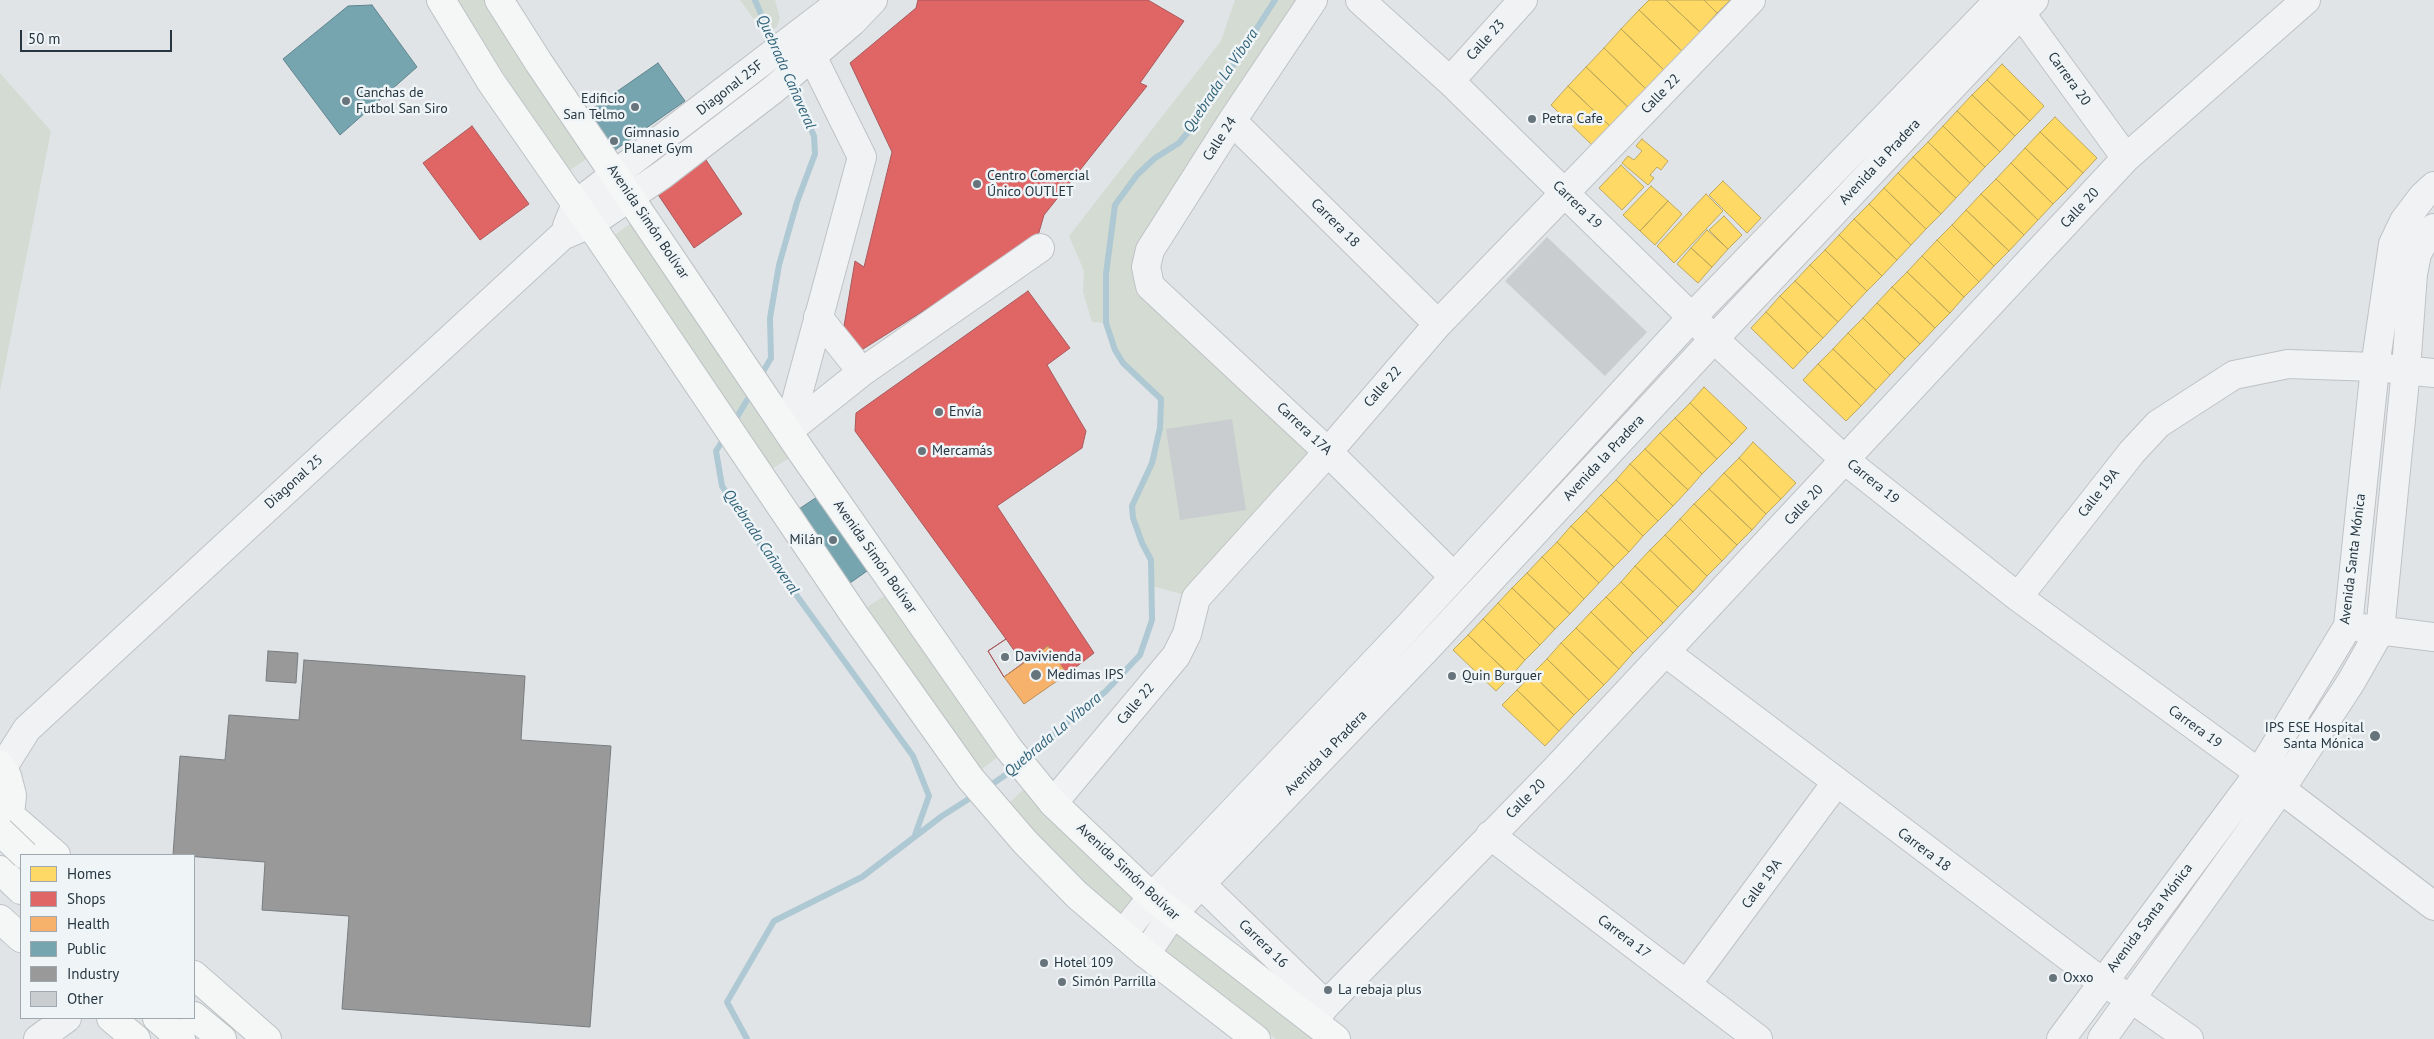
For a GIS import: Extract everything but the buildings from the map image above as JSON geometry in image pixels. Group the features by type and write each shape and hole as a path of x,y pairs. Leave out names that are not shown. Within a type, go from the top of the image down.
{"main road":[{"path":"441,0 491,82 583,214 855,616 970,778 1076,895 1146,954 1256,1039"},
{"name":"Avenida Simón Bolívar","path":"499,0 781,420 1009,748 1034,780 1053,803 1172,915 1319,1013 1336,1039"},
{"path":"1,758 11,785 12,795 3,827"},
{"path":"3,827 24,854"},
{"path":"3,827 54,854"},
{"path":"0,870 20,889"},
{"path":"0,920 20,937"},
{"path":"195,977 267,1039"},
{"path":"195,1017 222,1039"},
{"path":"112,1019 136,1039"},
{"path":"158,1019 181,1039"}],"street":[{"name":"Diagonal 25F","path":"623,187 774,89 801,50 843,0"},
{"name":"Diagonal 25F","path":"623,187 758,67 801,50 873,0"},
{"name":"Calle 24","path":"1150,286 1146,267 1150,250 1232,121 1313,0"},
{"name":"Carrera 19","path":"1360,0 1450,81 1714,339 1846,461 2018,597 2259,773 2434,906"},
{"name":"Calle 23","path":"1450,81 1523,0"},
{"name":"Calle 22","path":"1053,803 1176,656 1186,634 1196,598 1328,452 1438,324 1566,194 1751,0"},
{"name":"Calle 20","path":"1319,1013 1556,769 1846,461 2126,158 2306,0"},
{"name":"Carrera 20","path":"2016,3 2126,158"},
{"name":"Avenida la Pradera","path":"1123,934 1152,897 1408,627 1692,317 2016,3"},
{"name":"Avenida la Pradera","path":"1146,954 1172,915 1429,646 1714,339 2016,3"},
{"path":"781,420 818,318 862,157 801,50"},
{"name":"Carrera 18","path":"1232,121 1438,324"},
{"name":"Avenida Santa Mónica","path":"2061,1039 2259,773 2348,626 2375,367 2392,244 2404,221 2423,196 2434,186"},
{"path":"583,214 623,187"},
{"name":"Diagonal 25","path":"1,758 27,729 562,236 583,214"},
{"path":"2102,1039 2281,790 2351,682 2380,631 2406,369 2413,274 2418,254 2427,235 2434,228"},
{"path":"781,420 862,372 1040,248"},
{"name":"Carrera 17A","path":"1150,286 1328,452 1454,576"},
{"path":"818,318 862,372"},
{"name":"Calle 19A","path":"2018,597 2132,452 2158,424 2234,375 2288,364 2375,367 2434,373"},
{"path":"2348,626 2434,637"},
{"name":"Carrera 18","path":"1665,652 1836,784 2102,982 2132,999 2189,1039"},
{"name":"Calle 19A","path":"1687,984 1836,784"},
{"name":"Carrera 17","path":"1490,835 1758,1039"},
{"name":"Carrera 16","path":"1201,884 1319,1013"},
{"path":"38,1039 65,1019"}],"shaded area":[{"path":"458,0 487,0 588,158 570,170 511,85"},
{"path":"740,0 775,0 780,18 777,27 764,33"},
{"path":"1235,0 1313,0 1146,267 1328,452 1196,598 1152,586 1151,560 1142,543 1133,518 1132,506 1152,463 1160,428 1161,399 1123,363 1115,350 1106,323 1092,322 1083,292 1084,271 1069,236 1221,41"},
{"path":"0,73 51,131 0,391"},
{"path":"631,223 791,457 772,469 615,235"},
{"path":"884,596 999,756 981,770 867,607"},
{"path":"1026,787 1146,905 1129,925 1033,832 1008,804"},
{"path":"1166,924 1316,1039 1276,1039 1153,944"}],"waterway":[{"name":"Quebrada Cañaveral","path":"755,0 774,45"},
{"name":"Quebrada La Vibora","path":"1026,760 1081,710 1105,692 1140,655 1152,620 1151,560 1142,543 1133,518 1132,506 1152,463 1160,428 1161,399 1123,363 1115,350 1106,323 1106,274 1115,205 1137,175 1155,158 1179,143 1198,120 1275,0"},
{"name":"Quebrada Cañaveral","path":"760,377 771,358 770,318 779,265 797,202 815,154 814,136 791,84"},
{"name":"Quebrada Cañaveral","path":"734,422 752,392"},
{"name":"Quebrada Cañaveral","path":"725,437 716,451 722,486 763,549 913,756 929,796 915,835"},
{"name":"Quebrada La Vibora","path":"988,787 1017,767"},
{"name":"Quebrada La Vibora","path":"747,1039 727,1002 774,921 862,877 942,816 975,795"}],"place":[{"name":"Canchas de Futbol San Siro","path":"346,101"},
{"name":"Edificio San Telmo","path":"635,107"},
{"name":"Petra Cafe","path":"1532,119"},
{"name":"Gimnasio Planet Gym","path":"614,141"},
{"name":"Centro Comercial Único OUTLET","path":"977,184"},
{"name":"Envía","path":"939,412"},
{"name":"Mercamás","path":"922,451"},
{"name":"Milán","path":"833,540"},
{"name":"Davivienda","path":"1005,657"},
{"name":"Medimas IPS","path":"1036,675"},
{"name":"Quin Burguer","path":"1452,676"},
{"name":"IPS ESE Hospital Santa Mónica","path":"2375,736"},
{"name":"Hotel 109","path":"1044,963"},
{"name":"Oxxo","path":"2053,978"},
{"name":"Simón Parrilla","path":"1062,982"},
{"name":"La rebaja plus","path":"1328,990"}]}
